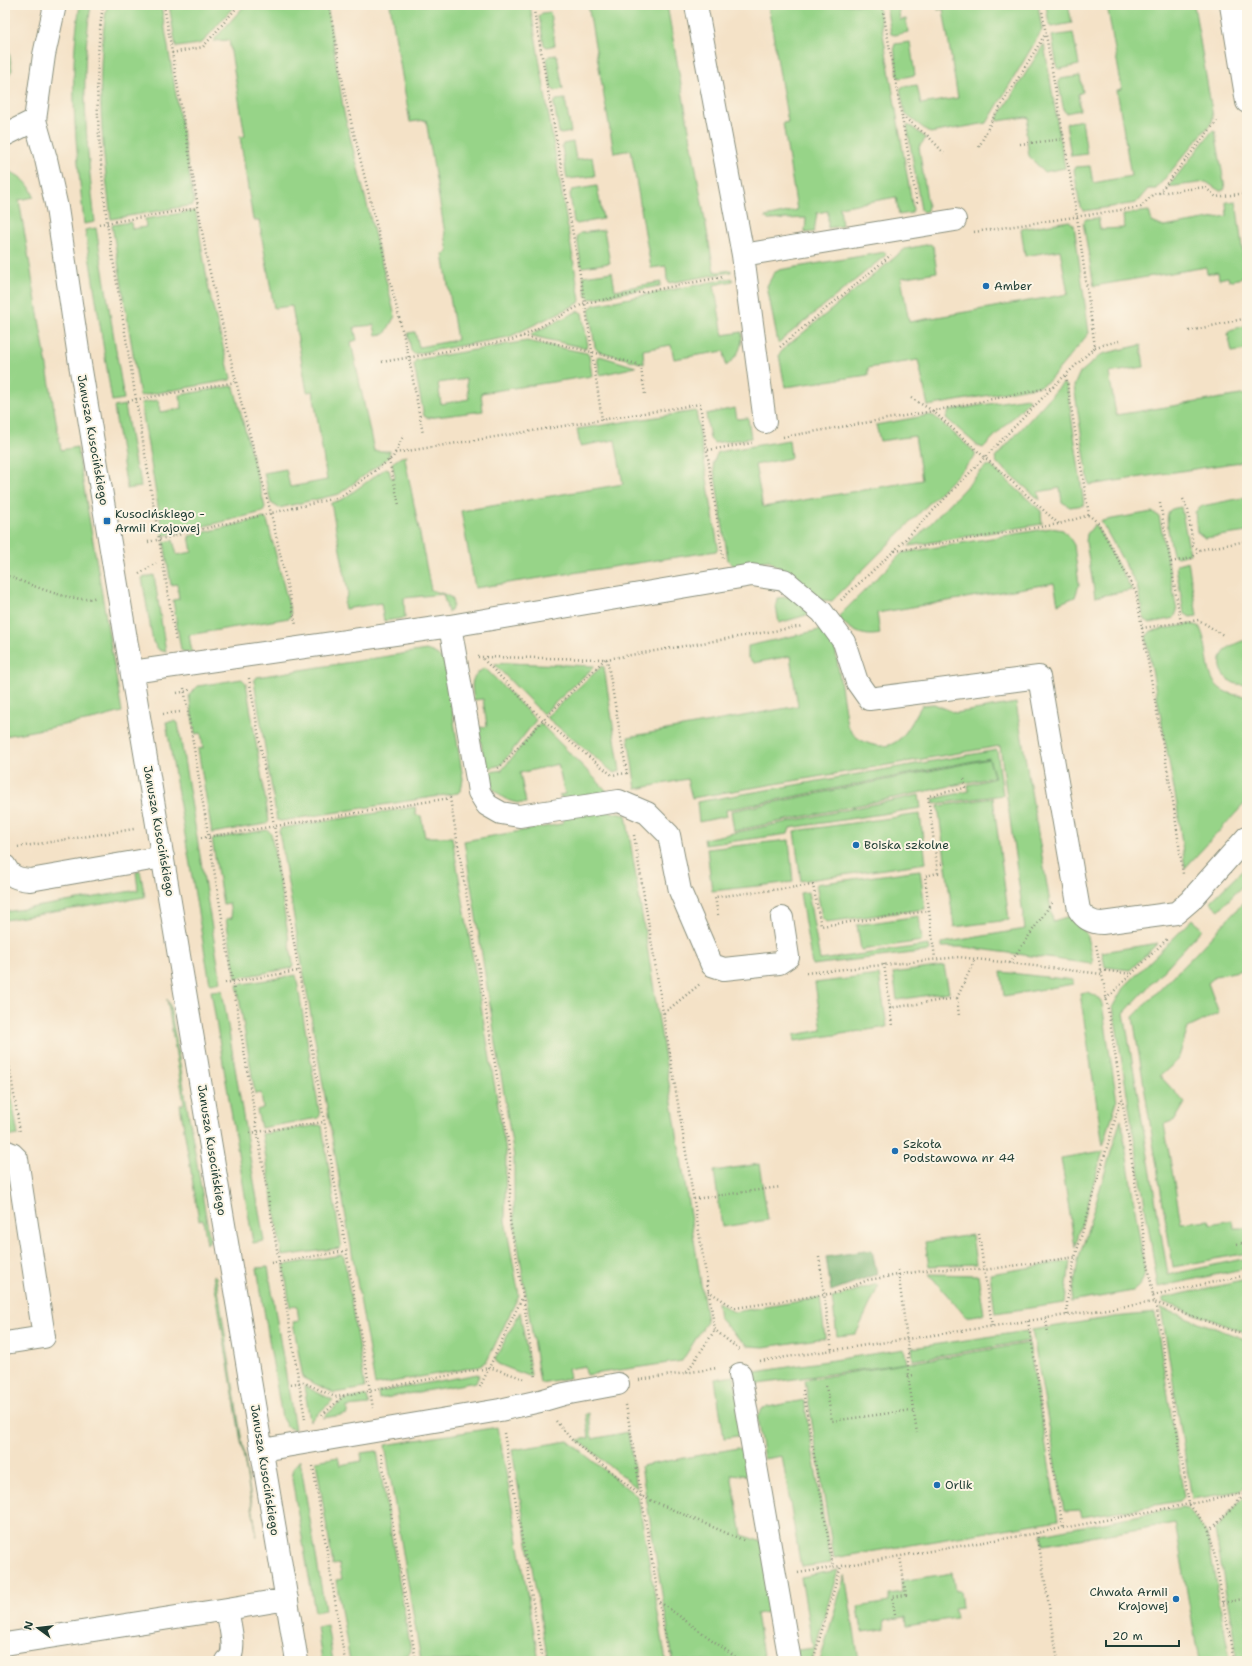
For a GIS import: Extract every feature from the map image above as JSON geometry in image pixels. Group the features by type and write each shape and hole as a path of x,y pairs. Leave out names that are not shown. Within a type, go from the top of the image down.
{"street":[{"path":"696,5 745,264 758,365 771,430"},
{"name":"Janusza Kusocińskiego","path":"49,9 35,120 46,159 57,208 70,302 297,1661"},
{"path":"1237,9 1247,102"},
{"path":"5,135 35,120"},
{"path":"745,264 921,226 962,227"},
{"path":"132,672 450,626 752,575 784,580 822,612 844,642 857,682 869,699 1039,677 1079,910 1092,921 1102,923 1173,914 1179,911 1247,837"},
{"path":"450,626 479,792 487,805 501,813 519,816 619,801 647,813 669,835 680,891 712,965 724,969 779,963 788,958 782,918"},
{"path":"9,857 8,871 18,879 30,880 163,857"},
{"path":"5,1343 44,1337 17,1159 9,1153"},
{"path":"740,1368 790,1661"},
{"path":"262,1450 468,1416 540,1402 564,1394 620,1383"},
{"path":"5,1644 287,1599"},
{"path":"227,1609 233,1651 230,1659 227,1661"}],"path":[{"path":"103,5 98,48 96,94 99,148 107,223 346,1661"},
{"path":"164,5 207,260 236,382 271,513 301,647"},
{"path":"172,53 203,47 239,5"},
{"path":"329,5 347,105 409,358 423,434"},
{"path":"533,5 585,303 602,420"},
{"path":"882,5 921,226"},
{"path":"1041,5 1077,216 1095,347"},
{"path":"979,147 992,122 1046,33"},
{"path":"902,115 928,136 944,153"},
{"path":"1159,193 1217,120"},
{"path":"1020,144 1064,139"},
{"path":"962,227 1141,208 1153,194 1205,187 1216,197 1247,193"},
{"path":"99,224 198,208"},
{"path":"758,365 892,255 898,252"},
{"path":"382,362 512,340 523,336 585,303 745,264"},
{"path":"1189,330 1247,318"},
{"path":"523,336 637,364 641,369 645,394"},
{"path":"771,430 933,411 1053,387 1095,347 1119,341"},
{"path":"1066,375 1089,515 1098,523 1136,592 1173,801 1184,888 1190,900"},
{"path":"128,401 236,382"},
{"path":"911,398 933,411 1059,524"},
{"path":"395,454 700,404 726,580"},
{"path":"148,542 340,497 393,457 404,435"},
{"path":"708,450 754,442"},
{"path":"389,460 399,505"},
{"path":"1183,499 1188,510 1193,546 1199,550"},
{"path":"1160,503 1181,622"},
{"path":"894,551 1059,524 1089,515"},
{"path":"1171,562 1192,558 1199,550 1247,541"},
{"path":"5,575 66,597 89,600 118,588 156,564"},
{"path":"1142,628 1199,620 1223,635"},
{"path":"477,653 543,720 612,775 627,773 606,659 543,720 500,767"},
{"path":"245,655 416,1660 398,1661"},
{"path":"162,714 180,712"},
{"path":"935,958 925,876 938,873 928,796 966,788 964,776"},
{"path":"201,838 450,798 510,1153 510,1220 535,1379 526,1379 488,1368 334,1397 303,1382 291,1384"},
{"path":"629,804 715,1330 744,1353"},
{"path":"9,857 135,829"},
{"path":"937,865 945,863"},
{"path":"718,918 715,897 813,885 821,926 929,911"},
{"path":"1010,963 1052,901 1076,896"},
{"path":"1092,921 1122,1096 1154,1302 1157,1309 1189,1504 1210,1531 1234,1661"},
{"path":"779,963 806,973 959,956 1102,974"},
{"path":"959,1016 957,998 975,959"},
{"path":"884,964 892,1026"},
{"path":"664,1013 687,996 719,967"},
{"path":"1101,970 1131,974"},
{"path":"225,983 298,971"},
{"path":"890,1008 957,998"},
{"path":"5,1039 20,1138 9,1153"},
{"path":"1067,1315 1067,1302 1075,1257 1122,1096"},
{"path":"250,1133 324,1122"},
{"path":"694,1200 780,1187"},
{"path":"979,1234 992,1326"},
{"path":"1238,1244 1247,1242"},
{"path":"271,1262 346,1251"},
{"path":"708,1291 735,1308 836,1293 868,1280 934,1269 984,1270 1075,1257"},
{"path":"819,1258 832,1350"},
{"path":"898,1270 907,1339 909,1364 908,1376 917,1433"},
{"path":"1153,1295 1247,1275"},
{"path":"468,1416 488,1368 523,1296"},
{"path":"669,1661 620,1383 687,1372 740,1368 832,1350 1154,1302 1247,1336"},
{"path":"1046,1318 1048,1334"},
{"path":"1028,1321 1063,1528"},
{"path":"687,1372 715,1330"},
{"path":"908,1376 914,1375"},
{"path":"826,1386 832,1421 906,1411 913,1412"},
{"path":"803,1390 833,1567"},
{"path":"540,1402 572,1440 641,1496 771,1552"},
{"path":"500,1410 543,1661"},
{"path":"775,1577 1037,1533 1247,1492"},
{"path":"1210,1531 1247,1492"},
{"path":"1037,1533 1058,1661"},
{"path":"895,1615 892,1597 906,1595 900,1556"},
{"path":"813,1661 841,1566"},
{"path":"1223,1603 1247,1598"},
{"path":"659,1602 741,1661"}],"green space":[{"path":"80,5 91,5 85,59 85,86 87,141 95,222 84,224 74,114 74,60"},
{"path":"107,5 161,5 194,202 193,205 111,219 101,112 101,59"},
{"path":"169,5 235,5 203,42 176,47"},
{"path":"245,5 327,5 344,113 395,316 385,334 376,335 374,325 354,327 357,340 351,342 374,451 390,451 388,458 339,494 279,508 271,503 264,473 286,469 290,487 327,480 313,391 307,392 292,306 274,308 259,220 253,220 240,137 245,136 229,40 213,41"},
{"path":"390,5 530,5 580,300 579,303 509,337 414,354 411,351 408,333 415,332 419,347 457,340 443,254 448,252 426,120 410,122"},
{"path":"588,5 667,5 714,271 718,272 731,270 731,272 669,283 667,279 666,266 651,268 631,150 614,153"},
{"path":"768,5 878,5 913,210 911,213 899,215 896,197 840,207 842,226 828,228 828,211 817,213 814,232 805,233 806,218 768,220 765,217 797,210 783,123 788,122"},
{"path":"886,5 898,5 900,20 906,19 908,32 895,35 891,34"},
{"path":"937,5 1038,5 1042,30 987,123 930,133 905,114 900,89 902,87 917,85 921,104 958,98 943,9 938,10"},
{"path":"1046,5 1068,5 1072,23 1051,27 1049,25"},
{"path":"1107,5 1194,5 1213,117 1212,122 1156,189 1148,189 1136,203 1084,211 1080,207 1074,169 1075,167 1090,166 1093,183 1131,176 1117,90 1122,89"},
{"path":"550,12 555,45 547,47 544,45 539,16 542,13"},
{"path":"1073,33 1079,65 1060,69 1057,68 1052,36"},
{"path":"7,39 12,70 5,81 5,40"},
{"path":"910,42 915,75 901,78 898,77 894,47 895,44"},
{"path":"1044,44 1065,168 1044,172 1029,156 1026,133 1029,118 1026,117 998,121 997,119"},
{"path":"557,55 563,89 555,91 551,88 547,59 549,56"},
{"path":"1080,76 1083,92 1078,94 1080,110 1066,113 1064,111 1058,81 1060,79"},
{"path":"565,99 571,132 561,134 559,133 554,104 556,100"},
{"path":"1082,120 1087,154 1071,156 1066,124"},
{"path":"907,125 926,138 919,147 928,206 927,211 923,212 921,210"},
{"path":"1213,130 1215,131 1225,188 1224,190 1220,191 1206,182 1168,187"},
{"path":"573,142 576,160 592,157 595,176 567,179 562,147 563,144"},
{"path":"5,170 15,174 27,183 34,197 19,200 61,450 77,447 122,712 96,719 5,736"},
{"path":"597,186 603,219 577,224 574,222 570,194 572,190"},
{"path":"1236,201 1246,277 1229,281 1228,277 1219,279 1218,272 1207,274 1206,267 1094,286 1083,222 1086,219 1098,218 1100,229 1124,228 1123,214 1149,211 1152,222 1164,227 1227,216 1226,202"},
{"path":"194,211 196,213 209,291 231,378 230,380 140,396 112,225 131,222 132,229 146,227 145,219"},
{"path":"1069,221 1074,225 1089,333 1049,381 1040,386 928,406 918,360 868,368 868,375 785,387 779,355 781,351 905,249 930,244 933,246 937,272 901,278 909,322 1068,294 1060,250 1025,256 1021,229"},
{"path":"96,228 124,399 112,401 85,230"},
{"path":"604,230 610,263 583,267 581,265 577,236 580,233"},
{"path":"885,252 886,255 778,343 767,286 774,273 779,270"},
{"path":"612,272 615,290 661,282 660,286 590,299 586,295 583,276"},
{"path":"732,278 733,281 714,285 723,335 742,332 741,347 734,359 726,366 724,351 674,359 671,345 643,350 644,364 598,351 595,347 589,309 594,305"},
{"path":"578,311 582,313 588,346 585,348 532,336 531,334"},
{"path":"1247,325 1247,350 1232,352 1228,334 1230,330"},
{"path":"527,341 587,353 589,356 592,376 481,393 483,411 428,418 424,416 414,365 416,360","holes":["466,379 469,399 441,404 438,383"]},
{"path":"1141,345 1144,367 1109,373 1116,415 1247,394 1247,461 1089,485 1074,386 1079,374 1102,354"},
{"path":"600,356 636,367 600,375 597,357"},
{"path":"1063,383 1067,386 1084,505 1070,507 1062,502 1060,488 1038,492 1040,500 997,463 995,458"},
{"path":"232,386 234,387 265,507 263,512 163,536 141,403 158,400 160,412 182,409 180,395"},
{"path":"1027,398 1030,400 983,448 978,446 946,418 950,410"},
{"path":"125,405 136,470 139,472 141,487 127,489 114,407"},
{"path":"735,408 737,419 748,418 751,438 714,443 710,439 706,414"},
{"path":"696,411 718,547 716,551 475,588 461,511 623,484 615,440 580,446 577,429"},
{"path":"929,415 934,416 975,452 975,457 832,601 822,600 769,560 734,566 728,560 713,463 718,452 789,440 791,458 755,465 763,507 922,480 915,436 880,441 876,425"},
{"path":"407,456 405,459 431,590 444,594 452,598 453,605 451,611 448,612 443,594 404,598 405,618 384,621 381,603 345,609 344,604 348,592 331,503 343,499 386,468 389,469 391,478 395,477 392,463 401,457"},
{"path":"986,466 991,466 1041,511 1042,524 909,546"},
{"path":"1247,497 1247,532 1205,538 1197,532 1195,512 1202,506"},
{"path":"1181,507 1190,554 1177,557 1173,554 1168,532 1167,519 1169,511"},
{"path":"1152,512 1159,516 1177,611 1174,618 1150,623 1144,620 1137,586 1101,521"},
{"path":"264,518 267,520 291,614 289,618 189,635 192,652 186,653 181,650 173,600 179,599 177,584 171,585 164,542 173,540 177,555 192,552 189,536"},
{"path":"1095,524 1132,590 1095,597 1086,542 1087,534"},
{"path":"1051,528 1063,530 1074,545 1079,585 1075,597 1058,604 1054,583 877,613 880,634 874,635 857,632 847,626 838,617 902,553"},
{"path":"1188,561 1197,616 1190,617 1184,613 1176,567 1177,564"},
{"path":"154,575 166,652 159,650 153,642 142,578"},
{"path":"795,596 810,614 779,623 776,606 777,598"},
{"path":"1191,624 1199,626 1204,638 1210,672 1220,689 1231,694 1247,696 1247,801 1185,868 1177,805 1146,637 1151,631"},
{"path":"824,629 834,640 847,725 851,732 862,741 880,746 889,745 896,742 908,729 922,705 934,704 956,713 1016,703 1053,921 1070,916 1086,933 1093,961 1092,964 964,947 942,947 942,943 1025,929 1000,746 692,798 687,779 636,789 628,737 798,706 790,656 754,663 748,658 748,646"},
{"path":"1242,641 1247,641 1247,685 1236,684 1230,681 1224,675 1221,667 1221,658 1227,649"},
{"path":"426,650 437,655 445,664 463,779 461,790 458,793 281,821 277,820 254,681 257,677"},
{"path":"508,663 595,666 543,714 494,664"},
{"path":"602,666 604,667 620,771 614,773 546,717"},
{"path":"485,668 536,720 501,765 485,769 479,728 487,726 483,699 474,700 472,685 474,677"},
{"path":"242,679 246,683 269,821 266,824 212,833 198,749 203,748 201,733 195,734 189,695 198,686"},
{"path":"175,721 178,723 221,982 210,984 166,722"},
{"path":"540,723 609,793 566,801 559,795 565,794 558,764 520,773 526,803 512,802 500,796 495,791 487,780 485,773 502,770"},
{"path":"997,750 1003,795 934,804 933,799 969,791 968,785 995,778 989,758 726,810 727,816 699,822 697,802"},
{"path":"989,759 994,777 734,831 731,811"},
{"path":"919,795 921,808 790,828 788,834 705,845 704,839"},
{"path":"993,798 1009,920 954,927 938,806"},
{"path":"415,807 416,815 421,816 425,837 452,837 506,1152 505,1220 519,1295 487,1361 476,1367 375,1385 279,831 281,828"},
{"path":"604,811 626,815 707,1321 682,1361 586,1375 585,1366 568,1369 570,1378 540,1383 514,1220 514,1157 464,841 561,824 568,815"},
{"path":"920,814 926,863 801,881 794,831"},
{"path":"267,830 271,833 293,964 292,968 236,978 226,919 232,918 229,903 223,904 212,839"},
{"path":"789,840 793,882 712,891 707,849"},
{"path":"1247,866 1247,881 1219,910 1210,902"},
{"path":"920,870 925,909 826,922 822,918 816,884"},
{"path":"140,871 145,897 5,920 5,912 138,890 136,872"},
{"path":"808,892 820,960 929,945 930,951 812,965 800,893"},
{"path":"1247,899 1247,969 1216,976 1208,983 1219,1013 1188,1028 1178,1060 1160,1076 1185,1103 1175,1120 1164,1124 1181,1223 1209,1220 1211,1224 1232,1220 1235,1228 1247,1228 1247,1253 1173,1267 1133,1017"},
{"path":"919,916 922,941 861,950 857,925"},
{"path":"1193,919 1202,929 1124,1013 1168,1275 1247,1258 1247,1268 1158,1287 1113,1006 1123,988"},
{"path":"1158,943 1130,970 1105,967 1102,952"},
{"path":"944,966 949,992 897,1000 893,973"},
{"path":"1001,972 1073,980 1073,984 1004,996"},
{"path":"296,975 320,1116 318,1118 261,1128 257,1110 263,1108 261,1093 255,1094 237,985"},
{"path":"879,975 887,1027 795,1041 794,1035 822,1030 815,983"},
{"path":"222,990 264,1241 253,1243 211,991"},
{"path":"1086,992 1096,996 1102,1004 1117,1101 1103,1146 1080,993"},
{"path":"167,999 170,1006 210,1240 207,1244 203,1219 199,1220 180,1105 184,1104"},
{"path":"5,1059 18,1135 5,1137 5,1126 9,1126 5,1106"},
{"path":"1121,1119 1145,1273 1141,1283 1133,1291 1071,1302 1078,1261"},
{"path":"319,1125 322,1126 341,1244 340,1248 282,1256 262,1134"},
{"path":"1103,1151 1075,1247 1061,1158"},
{"path":"759,1164 768,1220 722,1227 714,1171"},
{"path":"972,1235 976,1264 929,1266 925,1242"},
{"path":"872,1250 877,1274 831,1291 826,1257"},
{"path":"341,1255 344,1257 365,1388 334,1393 303,1378 293,1322 299,1321 297,1306 290,1307 284,1265"},
{"path":"1070,1261 1065,1303 995,1313 990,1274"},
{"path":"268,1267 295,1430 287,1427 282,1418 257,1268"},
{"path":"929,1274 978,1275 984,1314 966,1317"},
{"path":"213,1275 216,1277 257,1537"},
{"path":"1247,1280 1247,1333 1163,1302 1163,1298"},
{"path":"874,1285 879,1285 856,1334 837,1336 832,1298"},
{"path":"820,1298 825,1338 764,1347 749,1346 735,1335 719,1318 717,1302 734,1312"},
{"path":"1161,1308 1247,1340 1247,1484 1240,1491 1192,1499"},
{"path":"520,1312 531,1375 528,1376 498,1364 495,1359"},
{"path":"1155,1313 1184,1497 1180,1501 1082,1517 1080,1510 1064,1511 1032,1330 1114,1317"},
{"path":"1027,1331 1029,1341 913,1360 912,1348"},
{"name":"Orlik","path":"1029,1343 1058,1520 834,1558 805,1380"},
{"path":"904,1349 907,1363 752,1385 750,1373"},
{"path":"478,1374 479,1376 476,1382 379,1399 378,1392"},
{"path":"734,1376 744,1435 724,1438 715,1379"},
{"path":"304,1386 333,1400 310,1421"},
{"path":"364,1396 367,1397 369,1405 347,1407 347,1414 323,1418 343,1400"},
{"path":"804,1400 831,1563 801,1567 782,1456 764,1459 757,1417 763,1408"},
{"path":"589,1413 592,1439 628,1432 637,1488 578,1440 589,1438 586,1414"},
{"path":"498,1427 539,1661 421,1661 385,1445"},
{"path":"568,1441 638,1497 666,1661 548,1661 512,1450"},
{"path":"738,1448 746,1452 750,1476 731,1474 742,1535 762,1542 774,1611 756,1614 764,1661 673,1661 641,1466"},
{"path":"377,1451 411,1651 408,1655 371,1661 350,1661 336,1580 342,1579 339,1564 333,1565 316,1461 338,1457 340,1465 362,1461 361,1453"},
{"path":"300,1460 325,1610 315,1612 292,1479 294,1467"},
{"path":"1247,1496 1247,1661 1238,1661 1215,1530 1244,1497"},
{"path":"1182,1507 1187,1508 1207,1534 1230,1661 1199,1661 1175,1523 1043,1545 1042,1534"},
{"path":"838,1570 811,1661 798,1661 797,1650 813,1648 801,1577"},
{"path":"952,1573 955,1591 960,1591 962,1607 954,1608 956,1618 907,1626 906,1617 884,1620 885,1629 862,1632 858,1607 889,1602 889,1594 902,1592 901,1581"},
{"path":"845,1575 859,1661 820,1661"},
{"path":"327,1625 333,1661 322,1661 317,1627"}],"place":[{"name":"Amber","path":"986,286"},
{"name":"Kusocińskiego - Armii Krajowej","path":"107,521"},
{"name":"Boiska szkolne","path":"856,845"},
{"name":"Szkoła Podstawowa nr 44","path":"895,1151"},
{"name":"Orlik","path":"937,1485"},
{"name":"Chwała Armii Krajowej","path":"1176,1599"}]}
